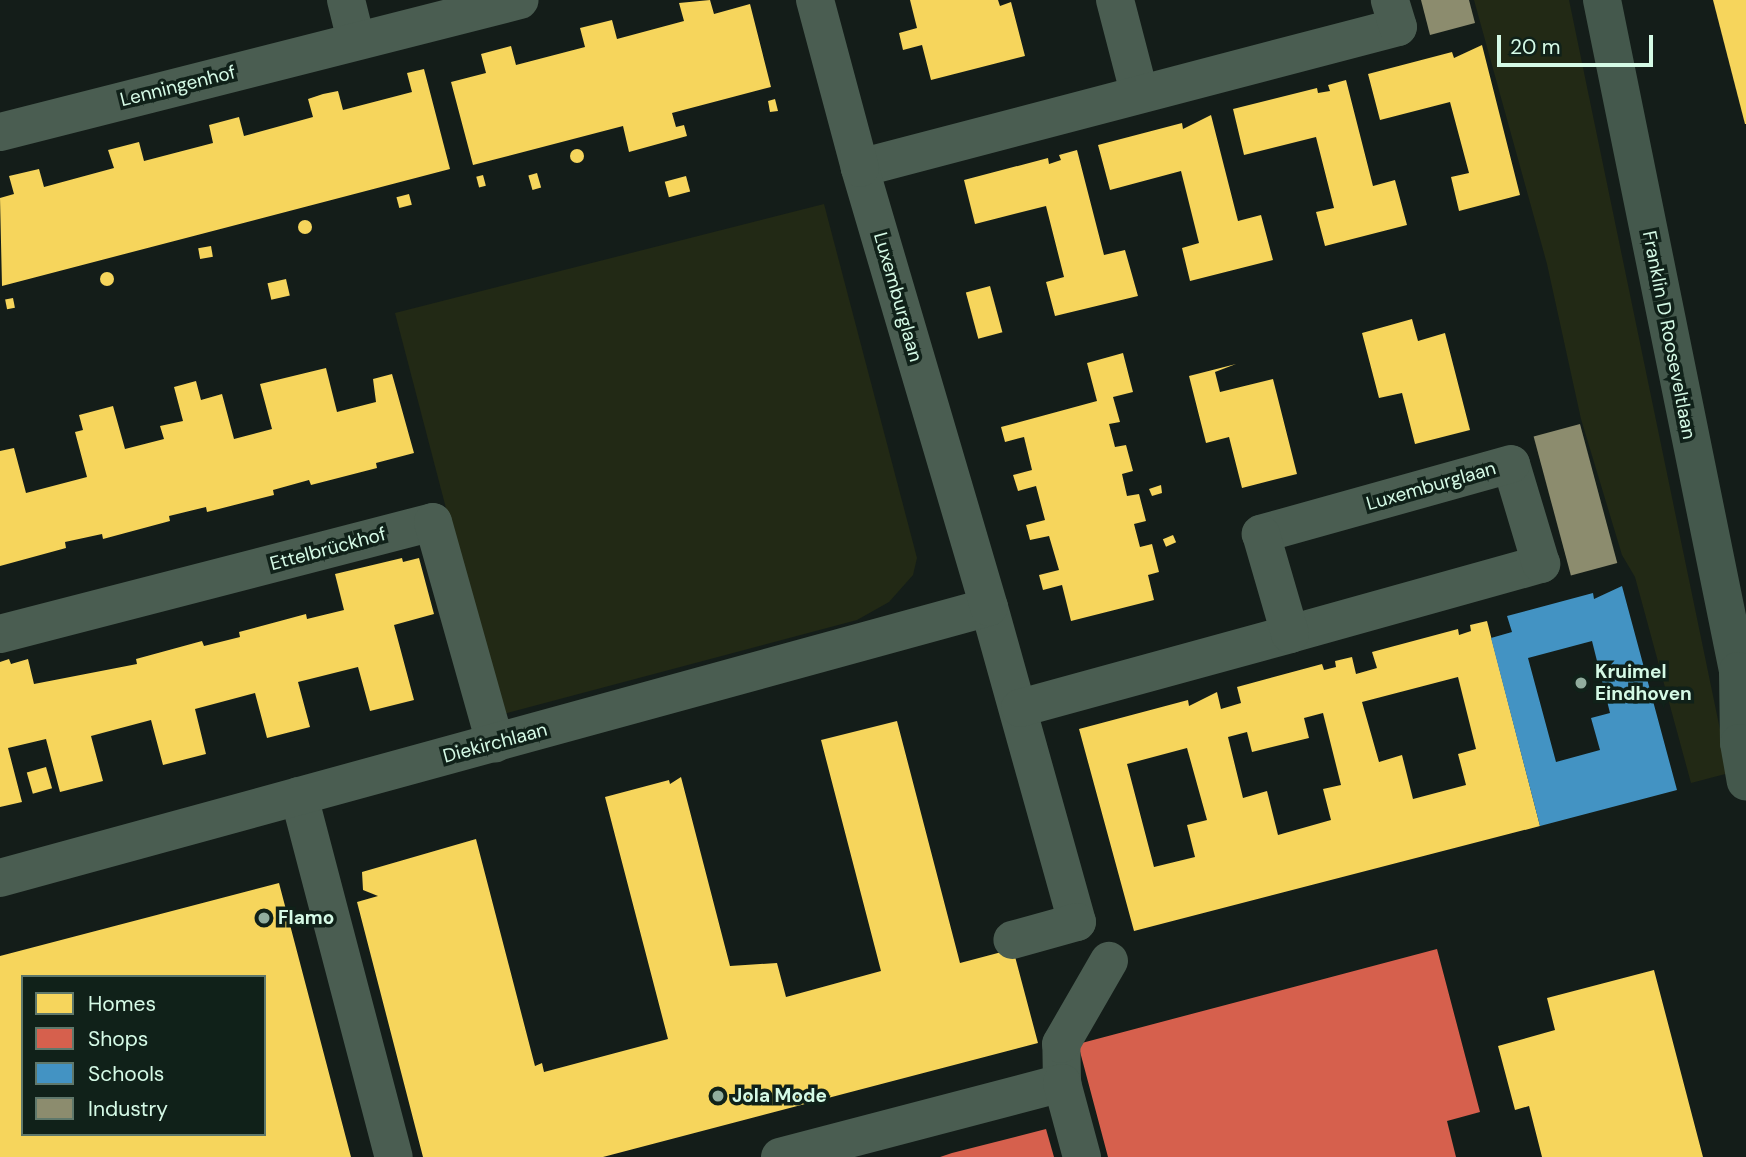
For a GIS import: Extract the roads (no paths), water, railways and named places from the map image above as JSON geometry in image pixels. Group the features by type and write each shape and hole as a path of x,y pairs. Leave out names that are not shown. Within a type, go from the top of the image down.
{"main road":[{"name":"Franklin D Rooseveltlaan","path":"1602,0 1742,677 1740,743 1746,781"}],"street":[{"path":"346,0 356,40"},
{"name":"Lenningenhof","path":"0,132 520,0"},
{"name":"Luxemburglaan","path":"815,0 860,168 1020,708 1077,922 1012,940"},
{"path":"1115,0 1139,92"},
{"path":"860,168 1139,92 1398,27 1390,0"},
{"name":"Luxemburglaan","path":"1020,708 1290,634 1541,564 1511,464 1261,534 1290,634"},
{"name":"Ettelbrückhof","path":"0,634 433,522 495,743"},
{"name":"Diekirchlaan","path":"0,878 989,607"},
{"path":"299,796 394,1157"},
{"path":"1082,1157 1062,1083 1061,1044 1109,961"},
{"path":"780,1157 1062,1083"}],"place":[{"name":"Kruimel Eindhoven","path":"1581,683"},
{"name":"Flamo","path":"264,918"},
{"name":"Jola Mode","path":"718,1096"}]}
